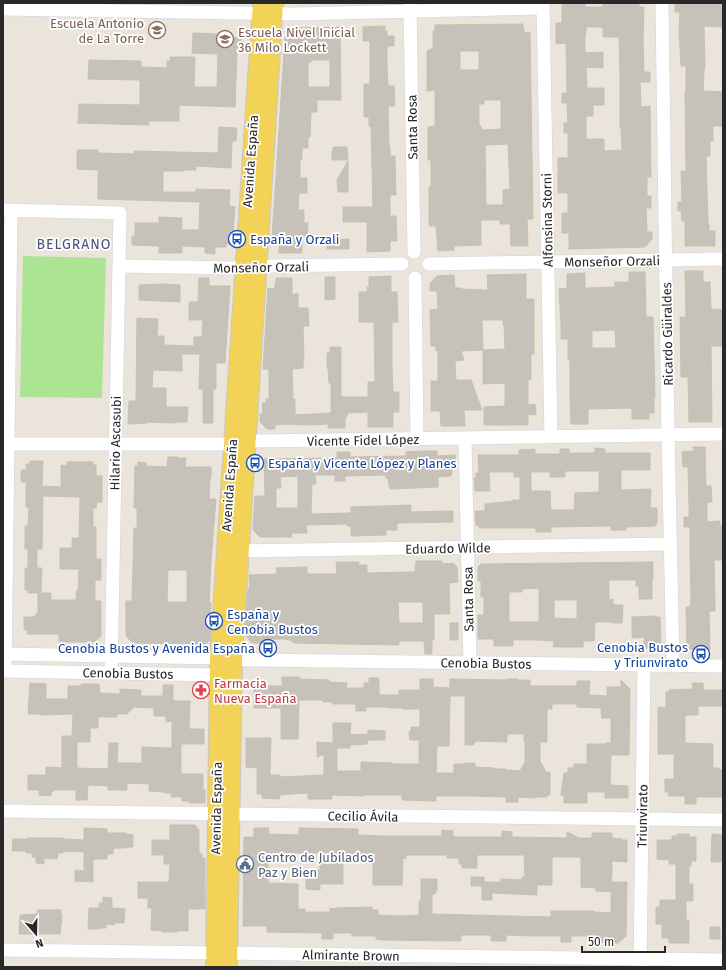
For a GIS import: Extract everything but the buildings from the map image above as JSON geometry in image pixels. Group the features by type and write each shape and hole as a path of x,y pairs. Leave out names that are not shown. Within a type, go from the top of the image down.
{"main road":[{"name":"Avenida España","path":"222,960 224,814 232,551 268,8"},
{"name":"Avenida España","path":"224,814 218,675 228,662"}],"street":[{"name":"Ricardo Güiraldes","path":"662,3 673,666"},
{"path":"3,9 29,6 268,8 294,14 410,7 543,5"},
{"name":"Alfonsina Storni","path":"543,5 551,437"},
{"name":"Santa Rosa","path":"410,7 414,252"},
{"path":"4,671 7,210"},
{"name":"Hilario Ascasubi","path":"7,210 120,213 111,673"},
{"path":"419,252 427,258 428,264 428,269 424,275 415,278 410,277 405,273 402,264 408,254 419,252"},
{"name":"Monseñor Orzali","path":"428,264 723,259"},
{"name":"Monseñor Orzali","path":"119,266 233,268 402,264"},
{"path":"415,278 417,439"},
{"name":"Vicente Fidel López","path":"5,444 239,443 258,441 723,434"},
{"name":"Santa Rosa","path":"465,438 470,663"},
{"name":"Eduardo Wilde","path":"232,551 670,544"},
{"name":"Cenobia Bustos","path":"4,654 111,656 228,662 250,660 723,666"},
{"name":"Triunvirato","path":"640,963 644,665"},
{"name":"Cenobia Bustos","path":"4,671 218,675"},
{"name":"Cecilio Ávila","path":"3,811 723,820"},
{"name":"Almirante Brown","path":"3,950 222,960 640,963 723,960"}],"green space":[{"path":"23,256 106,258 102,398 20,397"}],"place":[{"name":"Escuela Antonio de La Torre","path":"157,30"},
{"name":"Escuela Nivel Inicial 36 Milo Lockett","path":"225,39"},
{"name":"España y Orzali","path":"237,239"},
{"name":"España y Vicente López y Planes","path":"255,463"},
{"name":"España y Cenobia Bustos","path":"214,621"},
{"name":"Cenobia Bustos y Avenida España","path":"268,648"},
{"name":"Cenobia Bustos y Triunvirato","path":"701,654"},
{"name":"Farmacia Nueva España","path":"201,690"},
{"name":"Centro de Jubilados Paz y Bien","path":"245,864"}],"district":[{"name":"BELGRANO","path":"74,244"}]}
